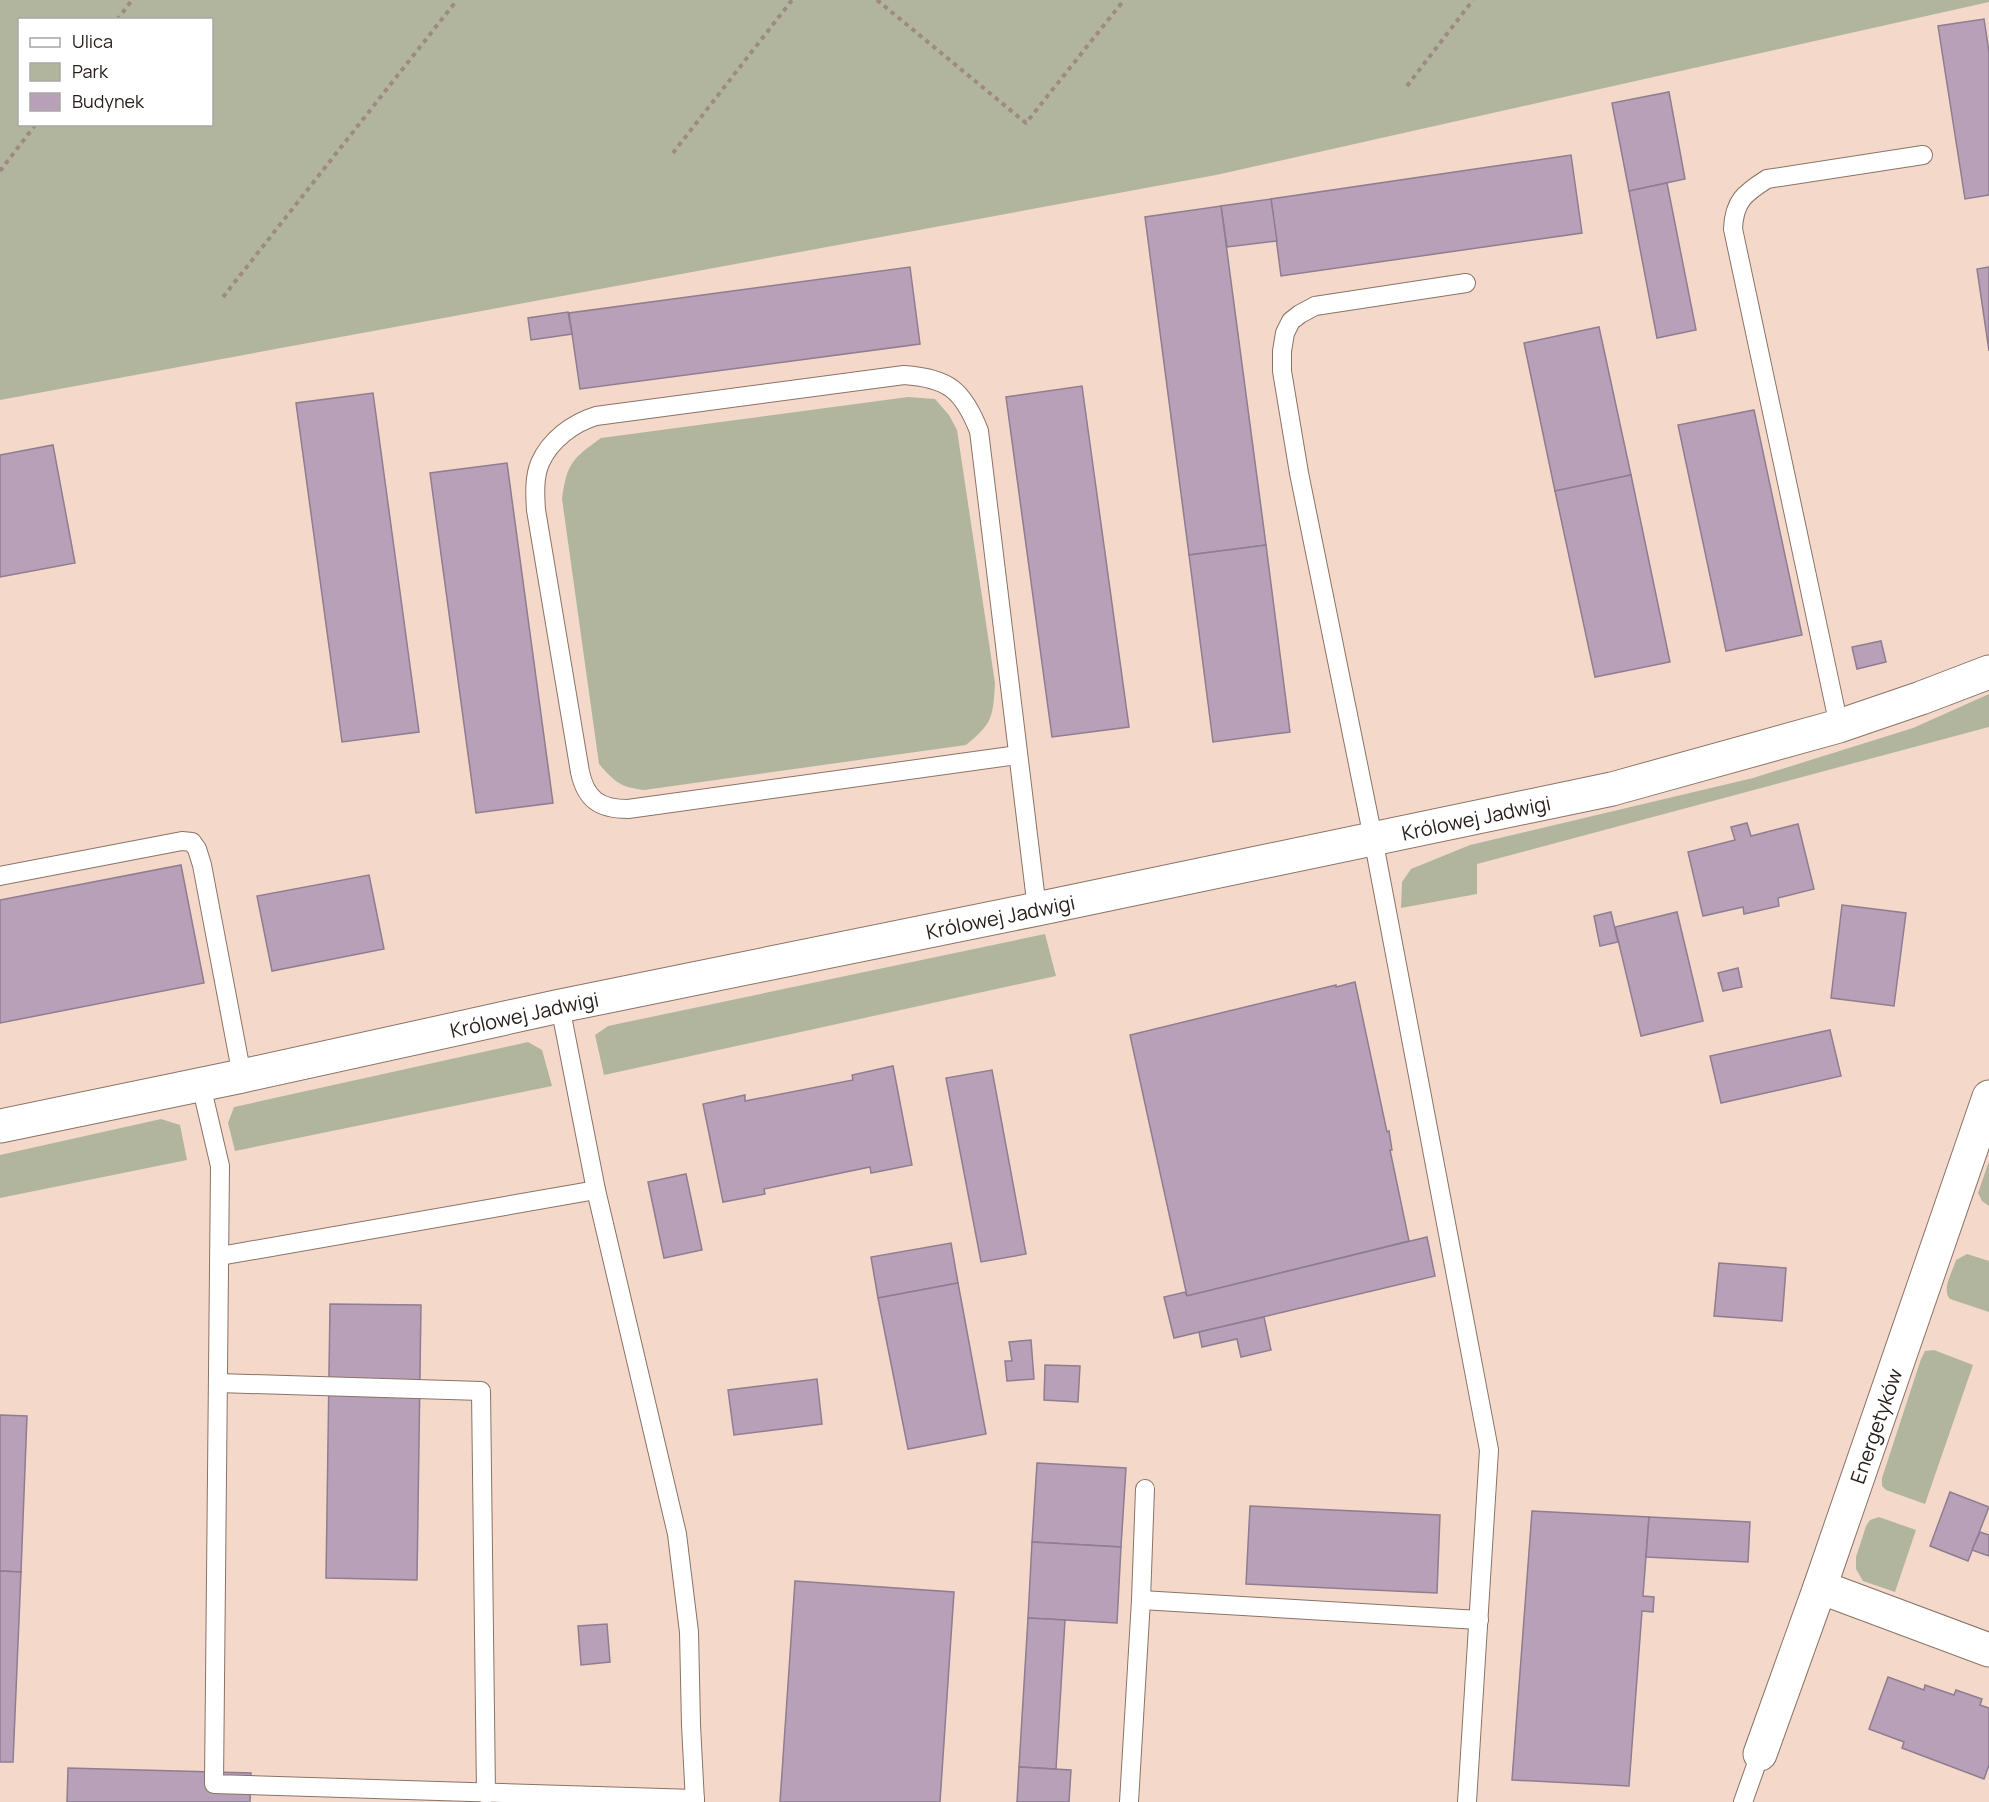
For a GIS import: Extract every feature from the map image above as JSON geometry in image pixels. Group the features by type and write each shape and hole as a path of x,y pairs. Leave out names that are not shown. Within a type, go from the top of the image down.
{"street":[{"name":"Królowej Jadwigi","path":"0,1126 242,1077 560,1006 1612,789 1839,726 1989,672"},
{"name":"Energetyków","path":"1760,1754 1989,1097"},
{"path":"1820,1587 1989,1650"}],"lane":[{"path":"1839,726 1733,229 1733,213 1751,189 1767,179 1923,155"},
{"path":"1466,282 1315,306 1291,321 1285,333 1282,371 1489,1450 1467,1802"},
{"path":"1018,755 628,808 603,806 593,800 586,791 580,772 536,510 540,463 548,450 571,426 583,419 596,416 904,375 939,380 955,390 969,407 979,430 1037,909"},
{"path":"0,876 182,841 192,842 202,865 242,1077"},
{"path":"201,1085 220,1166 214,1784 695,1801 689,1632 677,1534 596,1190 560,1006"},
{"path":"220,1256 596,1190"},
{"path":"218,1383 481,1391 486,1794"},
{"path":"1129,1802 1141,1600 1144,1489"},
{"path":"1141,1600 1479,1620"},
{"path":"1743,1802 1760,1754"}],"path":[{"path":"118,18 132,0"},
{"path":"223,297 457,0"},
{"path":"673,153 792,0"},
{"path":"877,0 1026,123 1124,0"},
{"path":"1407,86 1473,0"},
{"path":"0,171 34,126"}],"green space":[{"path":"0,0 1989,0 1989,2 1216,175 0,400"},
{"path":"908,397 935,399 949,415 957,430 995,683 992,712 987,725 966,745 644,790 629,787 614,780 599,764 562,499 566,477 572,463 583,451 601,438"},
{"path":"1989,694 1989,727 1477,864 1477,894 1401,908 1402,882 1411,869 1470,845 1753,778 1913,728"},
{"path":"1045,934 1056,976 604,1075 595,1035 608,1026"},
{"path":"528,1042 542,1050 552,1086 235,1151 228,1123 234,1107"},
{"path":"161,1119 180,1125 187,1160 0,1198 0,1155"},
{"path":"1989,1161 1989,1206 1982,1201 1978,1193"},
{"path":"1967,1254 1989,1261 1989,1312 1950,1299 1948,1295 1948,1280 1956,1260"},
{"path":"1934,1350 1973,1365 1925,1504 1886,1490 1882,1486 1882,1478 1921,1359 1925,1351"},
{"path":"1879,1517 1916,1530 1895,1592 1863,1581 1856,1569 1856,1557 1866,1526 1870,1520"}],"building":[{"path":"1984,19 1989,52 1989,195 1965,199 1938,26"},
{"path":"1669,92 1685,179 1629,191 1612,103"},
{"path":"1571,155 1582,233 1281,276 1271,199"},
{"path":"1667,183 1696,330 1657,338 1629,191"},
{"path":"1271,199 1277,241 1227,247 1221,206"},
{"path":"1221,206 1266,545 1189,555 1145,217"},
{"path":"910,267 920,344 580,389 569,313"},
{"path":"1989,267 1989,351 1977,269"},
{"path":"568,312 572,334 531,340 528,318"},
{"path":"1599,327 1631,475 1555,491 1524,343"},
{"path":"1082,386 1129,727 1052,737 1006,397"},
{"path":"373,393 419,732 342,742 296,403"},
{"path":"1754,410 1802,635 1726,651 1678,425"},
{"path":"53,445 75,563 0,577 0,455"},
{"path":"507,463 553,803 476,813 430,473"},
{"path":"1631,475 1670,662 1595,677 1555,491"},
{"path":"1266,545 1290,732 1213,742 1189,555"},
{"path":"1881,641 1886,662 1857,669 1852,647"},
{"path":"1747,823 1751,836 1798,824 1814,889 1778,898 1779,906 1744,914 1743,907 1703,916 1688,852 1735,840 1731,827"},
{"path":"181,865 204,983 0,1023 0,900"},
{"path":"369,875 384,949 272,971 257,896"},
{"path":"1842,905 1906,913 1894,1006 1831,998"},
{"path":"1611,912 1618,942 1600,946 1594,916"},
{"path":"1677,912 1703,1021 1641,1036 1615,927"},
{"path":"1738,968 1742,987 1723,991 1718,973"},
{"path":"1355,982 1387,1132 1389,1131 1392,1150 1390,1150 1409,1241 1187,1296 1130,1035"},
{"path":"1830,1030 1841,1076 1721,1103 1710,1056"},
{"path":"893,1066 912,1165 871,1173 870,1167 764,1189 765,1194 723,1202 703,1104 745,1095 745,1101 853,1080 852,1075"},
{"path":"992,1070 1026,1254 981,1262 946,1078"},
{"path":"686,1174 702,1250 664,1258 648,1182"},
{"path":"1427,1237 1435,1276 1174,1338 1164,1297 1185,1292 1187,1296"},
{"path":"951,1243 958,1283 878,1298 871,1257"},
{"path":"1719,1263 1786,1268 1782,1321 1714,1316"},
{"path":"958,1283 986,1434 908,1449 878,1298"},
{"path":"330,1304 421,1305 417,1580 326,1578"},
{"path":"1264,1317 1271,1350 1241,1357 1237,1339 1202,1347 1199,1332"},
{"path":"1031,1340 1034,1379 1007,1381 1005,1361 1012,1361 1009,1342"},
{"path":"1045,1365 1080,1366 1078,1402 1044,1400"},
{"path":"817,1379 822,1424 734,1435 728,1390"},
{"path":"0,1415 27,1416 21,1572 0,1571"},
{"path":"1037,1463 1126,1468 1121,1547 1032,1542"},
{"path":"1950,1492 1989,1507 1968,1561 1930,1546"},
{"path":"1250,1506 1440,1515 1437,1593 1246,1584"},
{"path":"1532,1511 1649,1517 1643,1596 1654,1597 1653,1612 1642,1611 1629,1786 1512,1780"},
{"path":"1649,1517 1750,1522 1748,1562 1646,1557"},
{"path":"1980,1532 1989,1535 1989,1556 1972,1550"},
{"path":"1032,1542 1121,1547 1117,1623 1028,1618"},
{"path":"0,1571 21,1572 13,1762 0,1762"},
{"path":"795,1581 954,1592 940,1802 780,1802"},
{"path":"1028,1618 1065,1620 1056,1769 1019,1767"},
{"path":"607,1624 610,1662 581,1665 578,1626"},
{"path":"1888,1677 1924,1690 1925,1685 1954,1695 1956,1690 1982,1699 1980,1705 1989,1708 1989,1765 1984,1779 1902,1748 1904,1742 1869,1729"},
{"path":"1019,1767 1071,1770 1069,1802 1017,1802"},
{"path":"68,1768 251,1773 250,1802 67,1802"}]}
